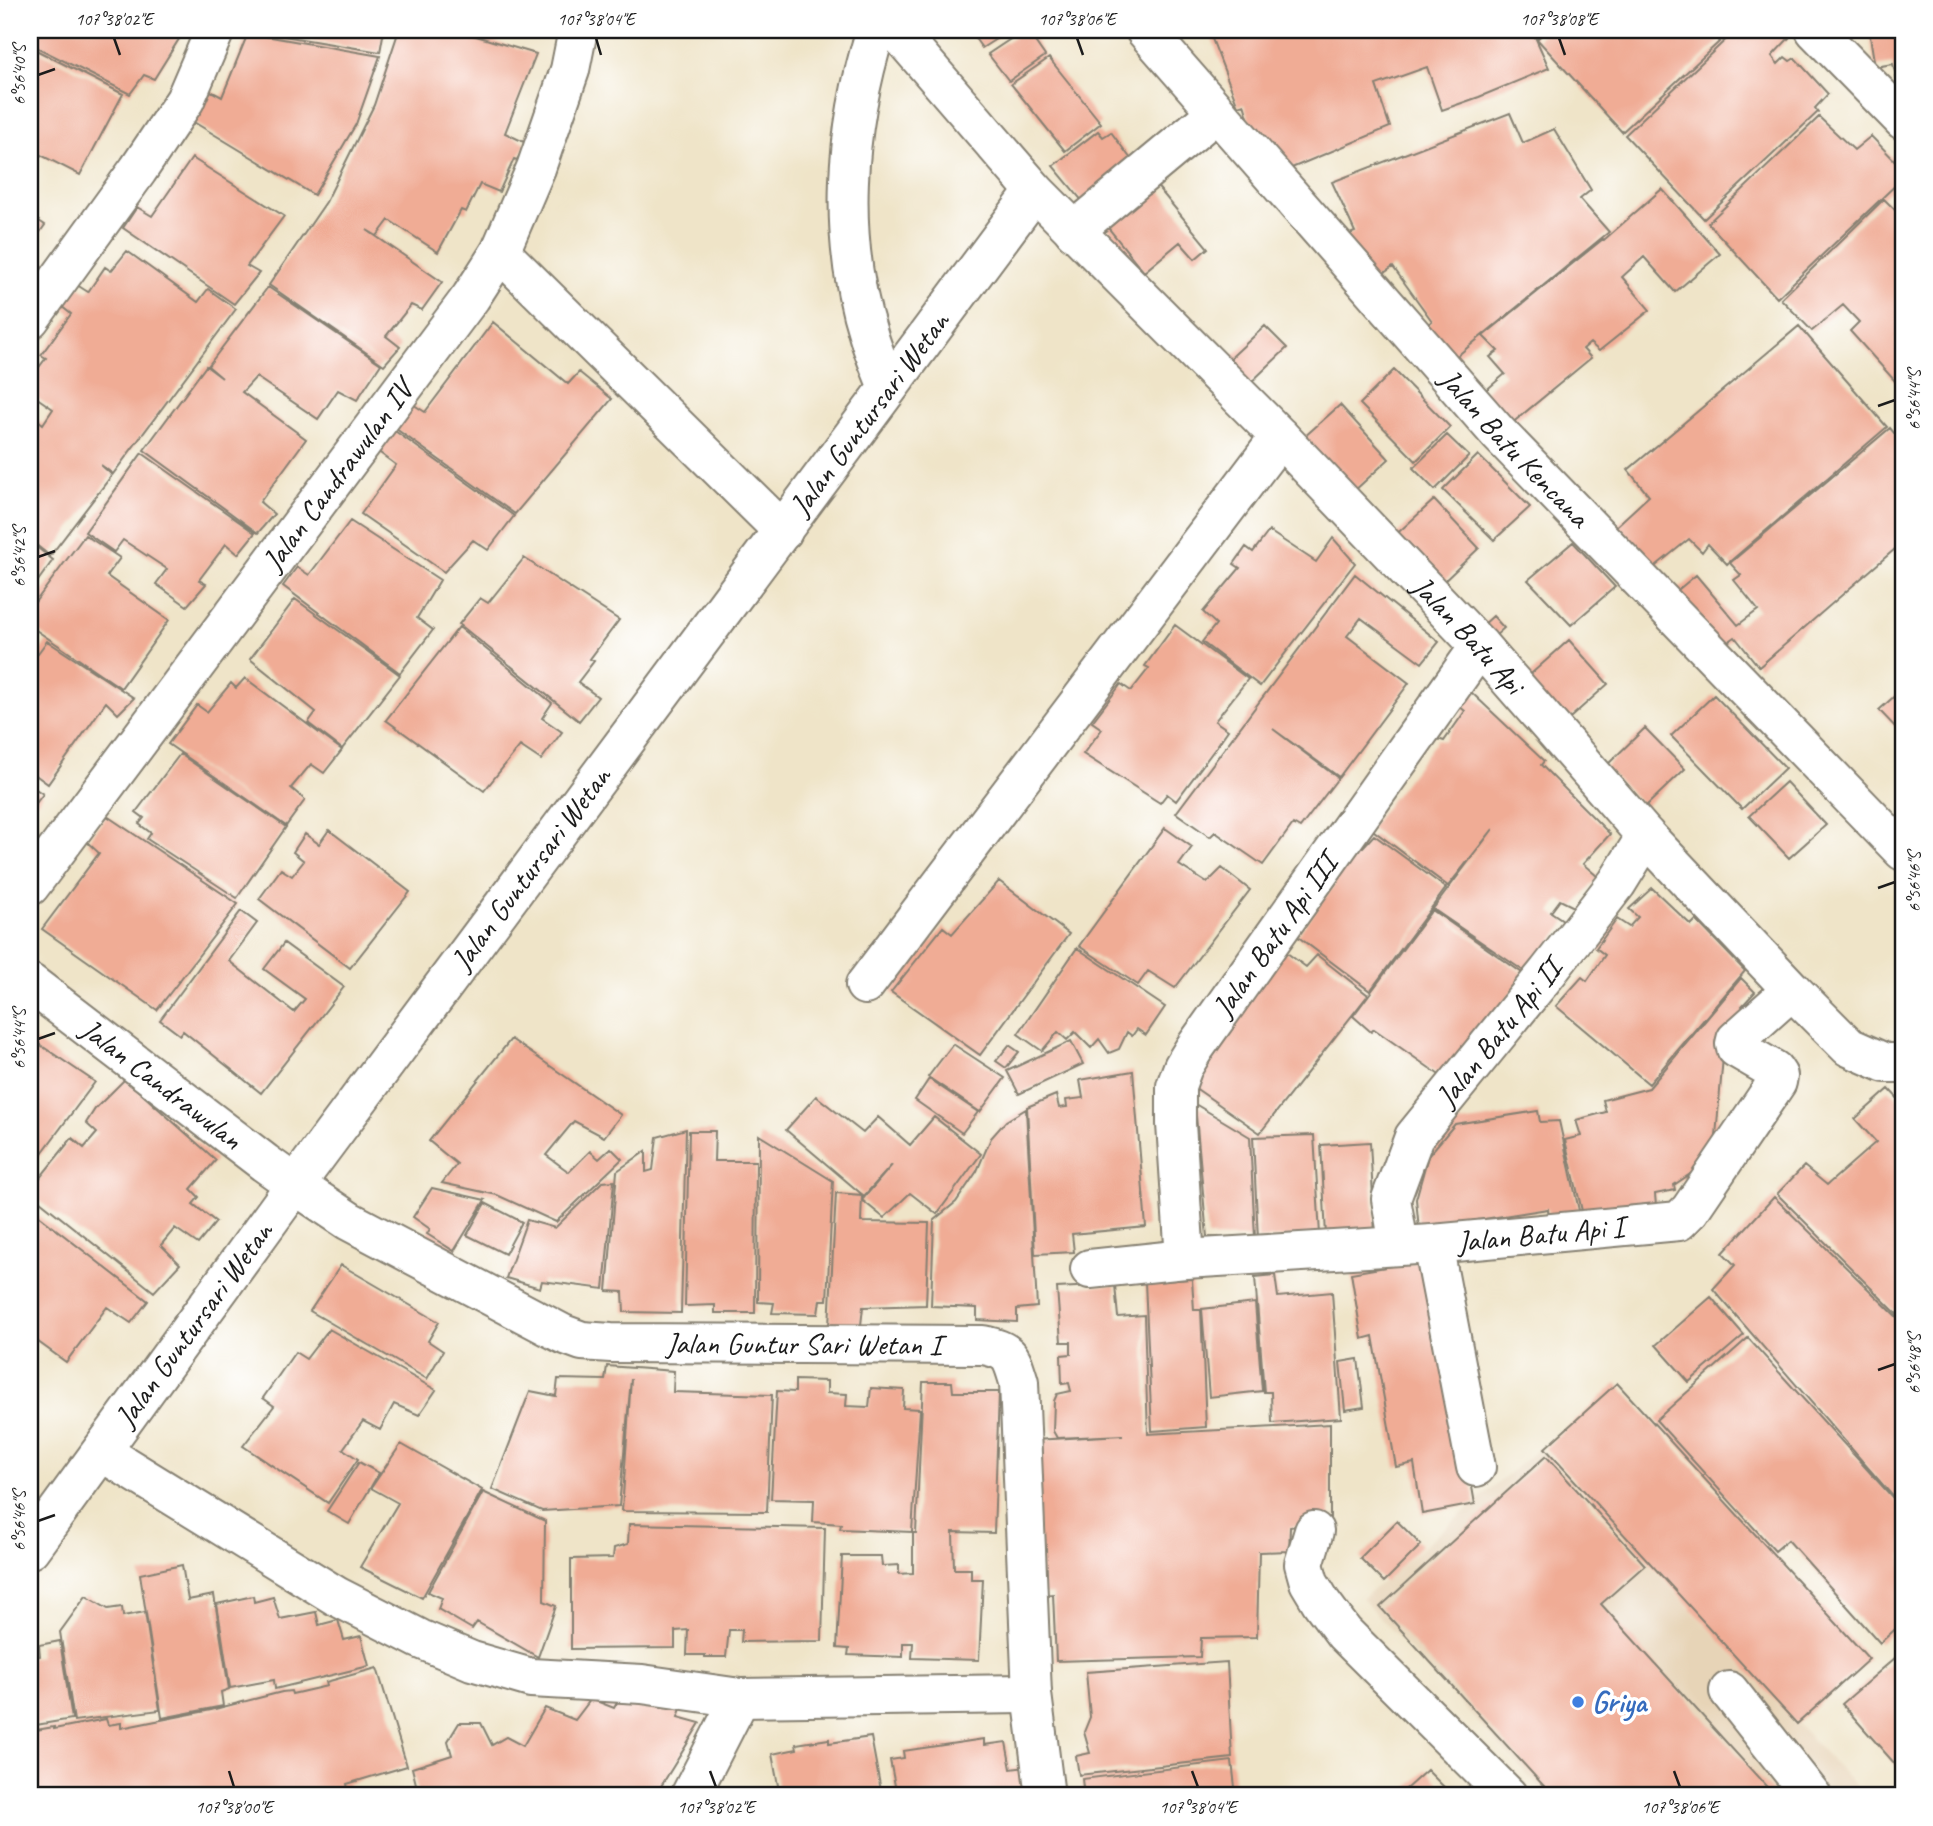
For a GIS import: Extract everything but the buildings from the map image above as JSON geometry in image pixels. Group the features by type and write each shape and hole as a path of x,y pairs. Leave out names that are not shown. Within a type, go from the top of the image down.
{"street":[{"path":"30,320 186,100 215,30"},
{"name":"Jalan Candrawulan IV","path":"30,886 471,297 500,252 536,168 570,70 578,30"},
{"path":"876,30 854,119 848,174 849,228 856,283 869,336 888,388"},
{"name":"Jalan Batu Api","path":"896,30 1035,191 1280,436 1480,646 1646,836 1792,990 1849,1047 1885,1063 1903,1063"},
{"name":"Jalan Batu Kencana","path":"1145,30 1499,434 1903,851"},
{"path":"1815,30 1903,120"},
{"path":"1074,231 1217,112"},
{"name":"Jalan Guntursari Wetan","path":"30,1549 303,1190 783,531 1035,191"},
{"path":"500,252 783,531"},
{"path":"865,985 1280,436"},
{"name":"Jalan Batu Api III","path":"1185,1259 1176,1124 1176,1086 1183,1067 1480,646"},
{"name":"Jalan Batu Api II","path":"1476,1467 1416,1244 1391,1199 1414,1137 1617,883 1646,836"},
{"name":"Jalan Candrawulan","path":"30,983 303,1190"},
{"name":"Jalan Batu Api I","path":"1090,1269 1185,1259 1416,1244 1679,1221 1690,1210 1777,1082 1778,1076 1774,1070 1736,1048 1736,1040 1792,990"},
{"name":"Jalan Guntur Sari Wetan I","path":"303,1190 349,1220 563,1334 582,1341 983,1345 1000,1349 1012,1359 1019,1382 1032,1694 1045,1796"},
{"path":"102,1452 336,1595 419,1639 472,1661 531,1678 642,1684 740,1698 1032,1694"},
{"path":"1314,1531 1304,1564 1309,1582 1321,1602 1345,1633 1507,1796"},
{"path":"1728,1691 1812,1796"},
{"path":"690,1796 740,1698"}],"shaded area":[{"name":"Griya","path":"1540,1447 1865,1796 1547,1796 1362,1599"}],"place":[{"name":"Griya","path":"1578,1702"}]}
